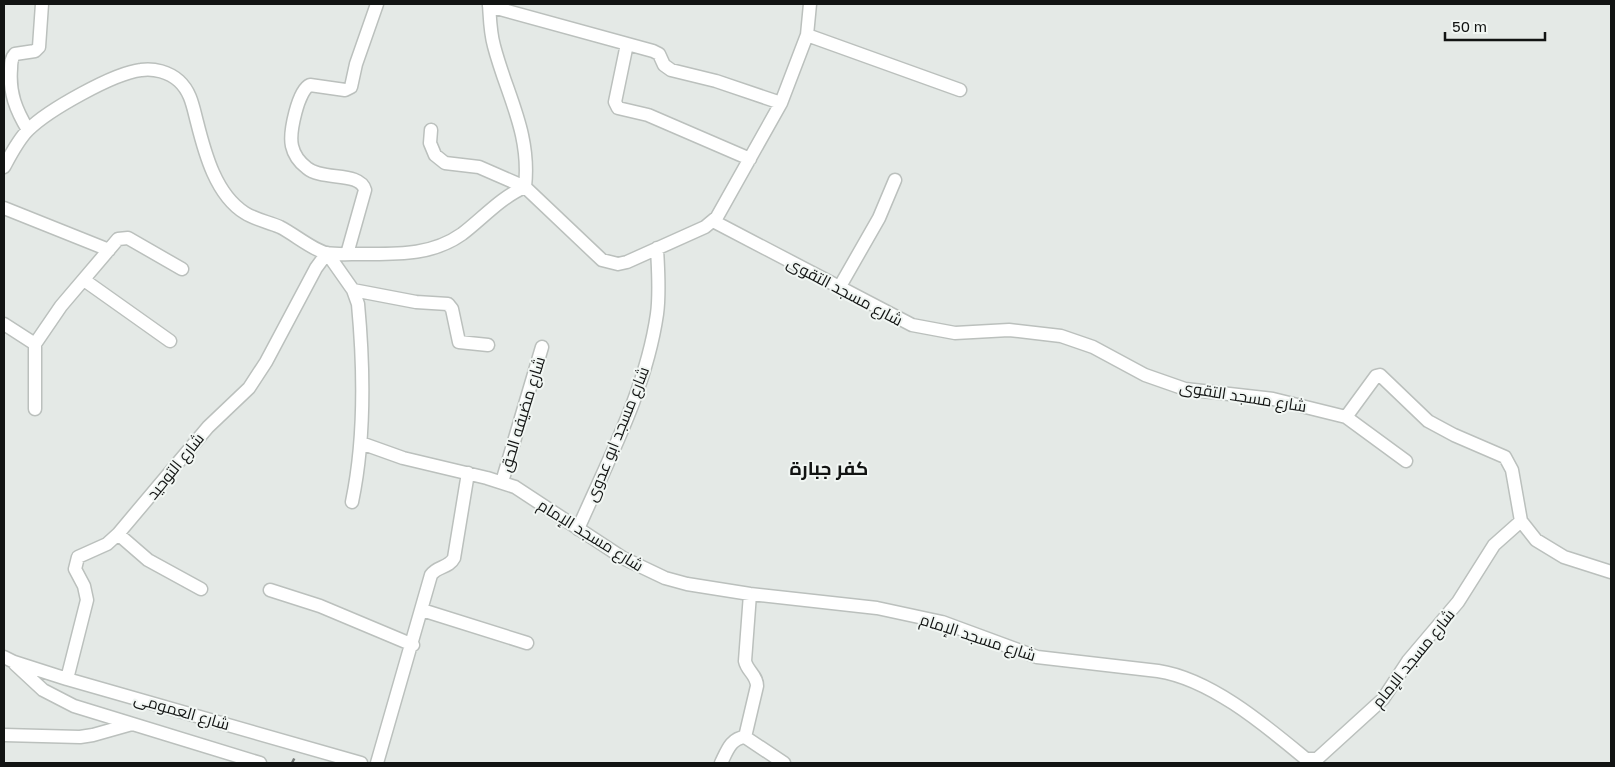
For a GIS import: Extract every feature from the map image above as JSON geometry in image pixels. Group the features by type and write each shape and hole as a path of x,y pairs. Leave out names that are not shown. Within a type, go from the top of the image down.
{"street":[{"path":"28,130 12,96 12,60 15,54 34,51 39,47 42,4"},
{"path":"347,254 365,190 364,186 356,180 322,175 309,170 294,153 291,133 301,95 306,87 310,85 350,89 377,4"},
{"path":"431,130 430,143 432,149 435,155 445,163 479,167 525,188 602,260 618,264 705,227 713,221 781,104 807,35 810,4"},
{"path":"525,188 527,172 525,140 493,45 489,5 659,54 664,65 671,70 716,81 781,104"},
{"path":"807,35 960,90"},
{"path":"627,44 615,102 618,108 648,115 750,159"},
{"path":"4,167 28,130 54,110 110,81 140,70 154,69 167,73 179,80 188,91 207,154 221,189 228,199 247,214 279,227 327,253 401,254 425,251 460,235 513,193 525,188"},
{"path":"839,288 879,218 894,180"},
{"path":"4,208 109,250"},
{"name":"شارع مسجد التقوى","path":"713,221 898,320 926,329 955,333 1009,330 1061,336 1093,347 1146,375 1186,389 1273,398 1346,417 1406,461"},
{"path":"36,409 35,344 61,306 118,239 128,238 182,269"},
{"name":"شارع مسجد ابو عدوى","path":"578,529 644,372 657,312 659,282 657,248"},
{"path":"327,253 353,290 358,304 361,443 352,502"},
{"name":"شارع التوحيد","path":"67,679 87,600 84,586 75,569 76,560 78,557 107,544 118,534 208,427 249,388 266,362 316,268 327,253"},
{"path":"84,280 170,341"},
{"path":"353,290 416,302 448,304 452,309 459,342 488,345"},
{"path":"4,324 35,344"},
{"name":"شارع مضيفه الحق","path":"502,482 542,347"},
{"path":"1346,417 1376,376 1380,375 1428,421 1454,436 1504,457 1512,470 1521,521 1529,533 1548,548 1564,557 1611,572"},
{"name":"شارع مسجد الإمام","path":"361,443 403,458 502,482 528,495 623,558 665,578 687,584 750,594 877,608 942,622 1037,657 1178,675 1246,713 1306,759 1312,761 1317,759 1383,699 1408,661 1454,608 1494,545 1521,521"},
{"path":"377,763 432,572 448,565 454,558 468,473"},
{"path":"118,534 148,560 201,589"},
{"path":"270,590 320,606 412,644"},
{"path":"745,737 757,686 755,678 747,668 745,661 750,594"},
{"path":"422,610 528,643"},
{"path":"9,660 43,690 58,700 260,763"},
{"name":"شارع العمومى","path":"9,660 67,679 361,763"},
{"path":"4,735 86,736 132,724"},
{"path":"721,763 732,742 745,737 784,763"}],"district":[{"name":"كفر جبارة","path":"829,468"}]}
